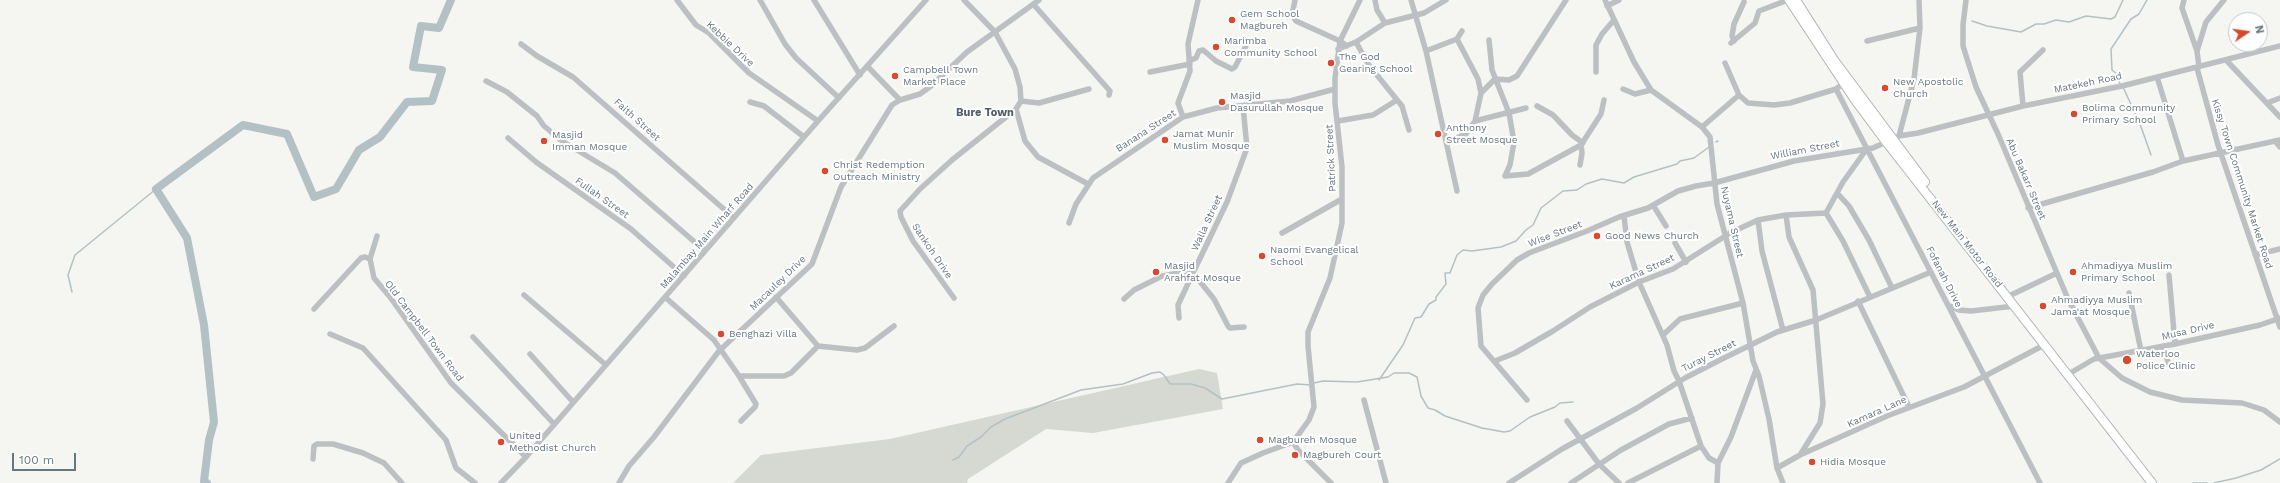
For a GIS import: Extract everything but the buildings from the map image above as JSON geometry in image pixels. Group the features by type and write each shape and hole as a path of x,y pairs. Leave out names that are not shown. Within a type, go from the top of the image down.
{"highway":[{"name":"New Main Motor Road","path":"1788,0 1844,83 1893,139 2015,306 2046,344 2152,483"},
{"name":"New Main Motor Road","path":"1796,0 1834,60 1893,139 2011,295 2158,483"}],"street":[{"name":"Kebbie Drive","path":"677,0 696,25 709,33 749,73 818,121"},
{"path":"760,0 785,44 796,58 839,98"},
{"path":"814,0 860,75"},
{"name":"Malambay Main Wharf Road","path":"501,483 526,457 606,364 666,298 804,137 868,67 926,0"},
{"path":"964,0 995,32 1015,69 1020,87 1021,101 1039,103 1089,89"},
{"name":"Macauley Drive","path":"619,483 629,466 654,437 719,350 808,269 814,260 823,229 840,187 886,112 892,105 900,100 920,94 931,86 968,52 1039,0"},
{"path":"1183,117 1178,103 1190,71 1188,44 1198,0"},
{"path":"1295,0 1292,15 1296,21 1340,41 1347,46"},
{"name":"Patrick Street","path":"1293,442 1313,411 1308,332 1330,278 1336,257 1342,223 1341,154 1335,89 1338,49 1340,41 1360,0"},
{"path":"1375,0 1377,10 1385,23"},
{"path":"1411,0 1426,51 1457,191"},
{"path":"1338,49 1356,42 1385,23 1416,16 1446,0"},
{"path":"1481,93 1495,79 1509,80 1517,76 1566,0"},
{"path":"1606,3 1618,0"},
{"path":"1744,2 1734,24 1732,42 1755,23 1759,11 1788,0"},
{"path":"1893,139 1914,79 1920,28 1919,0"},
{"name":"Abu Bakarr Street","path":"1966,0 1963,25 1965,55 1988,115 1998,134 2028,208 2084,332 2100,358 2122,378 2150,392 2182,400 2242,403 2264,410 2280,422"},
{"path":"2184,0 2182,8 2197,51"},
{"path":"2197,51 2206,22 2224,0"},
{"name":"Nuyama Street","path":"1606,3 1634,62 1651,90 1702,126 1712,144 1714,184 1724,237 1743,303 1750,345 1769,419 1777,468 1783,483"},
{"path":"1034,5 1110,92 1109,95"},
{"path":"1596,72 1596,45 1602,34 1614,20"},
{"path":"1867,41 1885,35 1920,28"},
{"path":"1426,51 1457,39 1462,31"},
{"path":"1447,142 1466,134 1475,121 1481,93 1478,79 1457,39"},
{"path":"1150,72 1190,63 1196,58 1200,51 1203,50 1216,61 1232,69 1249,40"},
{"path":"1489,40 1490,61 1495,79 1509,113 1514,142 1510,165 1504,176 1528,174 1582,144 1601,114 1604,100"},
{"path":"1356,42 1368,64 1404,111 1409,130"},
{"name":"Faith Street","path":"521,44 536,56 573,77 734,218"},
{"name":"Matekeh Road","path":"1893,139 1918,134 2023,106 2157,77 2280,46"},
{"path":"2023,106 2020,72 2043,50"},
{"name":"Kissy Town Community Market Road","path":"2197,51 2198,67 2221,153 2280,327"},
{"path":"2226,60 2280,117"},
{"path":"1725,63 1739,95 1748,103 1774,105 1790,104 1836,89 1844,83"},
{"path":"868,67 900,100"},
{"path":"2157,77 2183,161"},
{"path":"486,81 507,92 537,116 544,126 562,140 615,172 638,195 664,214 705,251"},
{"name":"Banana Street","path":"1069,223 1076,204 1088,184 1100,171 1160,134 1183,117 1201,111 1290,102 1335,89"},
{"path":"1623,89 1635,94 1651,90"},
{"name":"Fofanah Drive","path":"1836,89 1950,306 2040,483"},
{"path":"1702,126 1739,95"},
{"path":"2267,103 2280,98"},
{"path":"1338,121 1373,115 1397,100"},
{"name":"Sankoh Drive","path":"954,298 913,241 901,217 900,211 920,189 952,160 1016,109 1021,101"},
{"path":"750,102 764,106 804,137"},
{"name":"Walla Street","path":"1179,318 1178,305 1227,202 1247,148 1243,106"},
{"path":"1537,106 1553,114 1582,144 1580,165"},
{"path":"1475,121 1526,108"},
{"path":"1016,109 1025,141 1038,157 1088,184"},
{"name":"Fullah Street","path":"508,138 541,166 631,229 684,276"},
{"name":"William Street","path":"1714,184 1794,161 1855,149 1867,149 1893,139"},
{"path":"2028,208 2153,172 2183,161 2277,140 2280,147"},
{"path":"1867,149 1843,182 1838,194 1826,213 1843,241 1870,297"},
{"name":"Wise Street","path":"1527,400 1495,361 1485,353 1481,346 1479,318 1480,301 1492,284 1517,260 1529,253 1653,205 1678,191 1714,184"},
{"path":"1838,194 1849,206 1869,240 1892,288"},
{"path":"1282,232 1342,199"},
{"path":"1653,205 1666,226"},
{"name":"Karama Street","path":"1495,361 1557,329 1580,312 1639,282 1686,262 1724,237 1758,220 1786,215 1826,213"},
{"path":"1786,215 1789,237 1812,290 1816,320 1823,415 1814,434 1800,455"},
{"path":"1624,216 1627,242 1639,282 1667,345 1674,371 1701,446 1709,458 1718,463"},
{"path":"1758,220 1762,251 1783,330"},
{"name":"Old Campbell Town Road","path":"377,236 370,259 374,278 390,297 451,383 526,457"},
{"path":"1676,243 1686,262"},
{"path":"2255,256 2280,249"},
{"path":"314,309 361,258 365,257 370,259"},
{"path":"1124,299 1134,290 1162,276 1179,272 1193,273 1214,298 1228,326 1230,328 1244,327"},
{"name":"Turay Street","path":"1509,483 1679,382 1750,345 1783,330 1816,320 1858,301 1931,272"},
{"path":"2011,295 2057,273"},
{"path":"2169,275 2175,344"},
{"path":"2129,293 2141,351"},
{"path":"524,295 606,364"},
{"path":"776,297 818,346 857,350 865,348 894,326"},
{"path":"666,298 714,340 719,350 739,376 756,404 755,407 741,421"},
{"path":"1858,301 1909,407"},
{"path":"1662,335 1678,320 1743,303"},
{"path":"1950,306 1959,310 1971,311 2015,306"},
{"name":"Musa Drive","path":"2072,372 2089,361 2100,358 2175,344 2278,318"},
{"path":"330,334 363,348 446,440 456,468 475,483"},
{"path":"473,336 554,424"},
{"name":"Kamara Lane","path":"1777,468 1800,455 1909,407 1947,394 1986,377 2046,344"},
{"path":"739,376 788,374 818,346"},
{"path":"2163,346 2169,365"},
{"path":"530,354 573,402"},
{"path":"1717,483 1718,463 1725,451 1756,370"},
{"path":"1364,400 1386,483"},
{"path":"1571,483 1599,464 1670,424 1692,418"},
{"path":"1567,421 1599,464 1619,483"},
{"path":"1228,483 1241,463 1293,442 1298,450 1331,483"},
{"path":"313,459 314,446 317,444 333,444 363,453 384,463 393,471 402,483"},
{"path":"1628,483 1701,446"}],"shaded area":[{"path":"1199,369 1217,373 1223,409 1093,433 1046,429 968,479 967,483 733,483 761,455 890,439"}],"waterway":[{"path":"207,483 204,481 209,440 214,422 204,325 187,238 156,189 243,125 287,134 314,197 336,189 359,150 380,137 407,102 432,101 442,70 413,67 421,26 439,28 451,0"},
{"path":"1972,21 1987,26 2021,32 2036,24 2044,24 2056,20 2069,22 2086,16 2111,19 2115,17 2123,0"},
{"path":"2120,84 2117,74 2112,70 2111,49 2131,19 2139,14 2147,0"},
{"path":"2123,87 2140,124 2151,155"},
{"path":"1379,380 1403,345 1415,318 1421,317 1429,304 1436,300 1436,297 1446,284 1445,273 1450,273 1457,255 1463,250 1472,251 1501,247 1516,241 1533,225 1541,208 1563,191 1577,190 1586,184 1602,179 1624,183 1634,177 1677,164 1680,161 1694,158 1709,147"},
{"path":"72,292 68,275 75,255 156,189"},
{"path":"953,460 959,457 967,446 981,437 991,427 1005,419 1081,390 1123,384 1152,373 1160,372 1170,384 1191,384 1205,388 1222,399 1297,384 1311,385"},
{"path":"1314,383 1323,381 1357,382 1388,377 1394,373 1409,373 1417,377 1421,396 1428,408 1445,416 1482,428 1504,432 1510,431 1530,417 1555,407 1560,403 1573,402"},
{"path":"2214,483 2261,470 2280,459"},
{"path":"2193,483 2207,483"}],"place":[{"name":"Gem School Magbureh","path":"1232,20"},
{"name":"Marimba Community School","path":"1216,47"},
{"name":"The God Gearing School","path":"1331,63"},
{"name":"Campbell Town Market Place","path":"895,76"},
{"name":"New Apostolic Church","path":"1885,88"},
{"name":"Masjid Dasurullah Mosque","path":"1222,102"},
{"name":"Bolima Community Primary School","path":"2074,114"},
{"name":"Anthony Street Mosque","path":"1438,134"},
{"name":"Jamat Munir Muslim Mosque","path":"1165,140"},
{"name":"Masjid Imman Mosque","path":"544,141"},
{"name":"Christ Redemption Outreach Ministry","path":"825,171"},
{"name":"Good News Church","path":"1597,236"},
{"name":"Naomi Evangelical School","path":"1262,256"},
{"name":"Masjid Arahfat Mosque","path":"1156,272"},
{"name":"Ahmadiyya Muslim Primary School","path":"2073,272"},
{"name":"Ahmadiyya Muslim Jama'at Mosque","path":"2043,306"},
{"name":"Benghazi Villa","path":"721,334"},
{"name":"Waterloo Police Clinic","path":"2127,360"},
{"name":"Magbureh Mosque","path":"1260,440"},
{"name":"United Methodist Church","path":"501,442"},
{"name":"Magbureh Court","path":"1295,455"},
{"name":"Hidia Mosque","path":"1812,462"}],"district":[{"name":"Bure Town","path":"985,113"}]}
